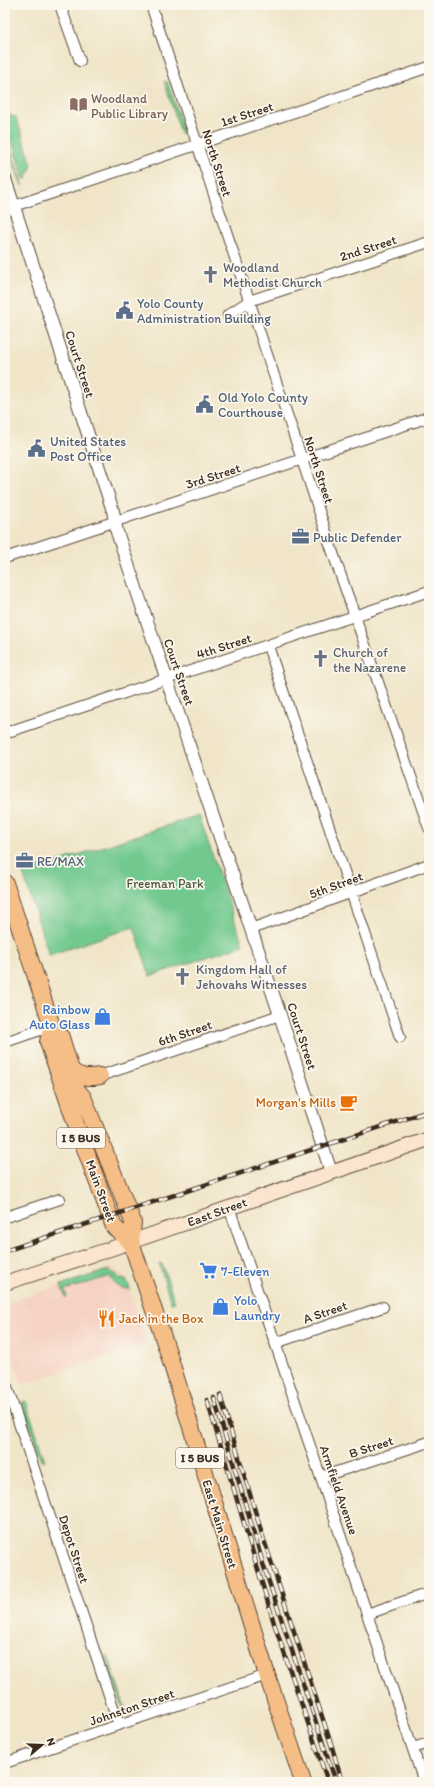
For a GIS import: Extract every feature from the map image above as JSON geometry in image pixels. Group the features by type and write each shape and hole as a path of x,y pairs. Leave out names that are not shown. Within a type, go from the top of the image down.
{"main road":[{"name":"Main Street","path":"5,883 52,1024 61,1037 77,1090 83,1097 133,1222 131,1242"},
{"name":"Main Street","path":"52,1024 48,1042 77,1127 114,1227 131,1242"},
{"path":"72,1071 84,1077 100,1076"},
{"path":"83,1097 85,1088 100,1076"},
{"name":"East Street","path":"5,1283 131,1242 429,1139"},
{"name":"East Main Street","path":"131,1242 170,1359 267,1675 303,1782"}],"street":[{"path":"60,5 80,61"},
{"name":"North Street","path":"152,5 302,459 429,828"},
{"name":"1st Street","path":"10,207 429,67"},
{"name":"Court Street","path":"5,180 10,207 113,511 117,532 280,1014 331,1172"},
{"name":"2nd Street","path":"228,315 249,301 429,242"},
{"name":"3rd Street","path":"5,558 429,417"},
{"name":"4th Street","path":"5,733 429,591"},
{"path":"268,646 400,1037"},
{"name":"5th Street","path":"251,929 351,894 429,864"},
{"name":"6th Street","path":"100,1076 280,1014"},
{"path":"5,1042 52,1024"},
{"path":"9,1216 60,1199"},
{"name":"Armfield Avenue","path":"229,1207 424,1782"},
{"name":"A Street","path":"275,1343 383,1307"},
{"name":"Depot Street","path":"5,1381 119,1725"},
{"name":"B Street","path":"321,1477 429,1442"},
{"path":"367,1614 429,1593"},
{"name":"Johnston Street","path":"5,1763 267,1675"},
{"path":"412,1748 429,1743"}],"shaded area":[{"path":"112,1267 124,1277 147,1343 22,1385 5,1333 5,1304"}],"green space":[{"path":"164,81 168,82 184,133 181,134"},
{"path":"5,104 10,116 16,117 32,165 26,180 5,123"},
{"path":"5,133 23,185 22,186 5,140"},
{"name":"Freeman Park","path":"199,815 243,945 150,976 134,927 49,955 23,873"},
{"path":"159,1263 162,1264 175,1302 171,1303"},
{"path":"108,1270 117,1275 119,1279 127,1280 130,1289 124,1289 118,1286 113,1282 110,1276 65,1290 67,1297 65,1297 61,1285"},
{"path":"26,1401 45,1461 41,1461 22,1402"},
{"path":"108,1655 126,1711 124,1711 106,1656"}],"railway":[{"path":"5,1251 429,1111"},
{"path":"220,1395 262,1534 332,1747 342,1782"},
{"path":"214,1398 264,1567 336,1782"},
{"path":"207,1400 274,1623 328,1782"}],"place":[{"name":"Woodland Public Library","path":"78,105"},
{"name":"Woodland Methodist Church","path":"210,274"},
{"name":"Yolo County Administration Building","path":"124,310"},
{"name":"Old Yolo County Courthouse","path":"205,404"},
{"name":"United States Post Office","path":"37,448"},
{"name":"Public Defender","path":"300,537"},
{"name":"Church of the Nazarene","path":"320,659"},
{"name":"RE/MAX","path":"24,861"},
{"name":"Kingdom Hall of Jehovahs Witnesses","path":"183,976"},
{"name":"Rainbow Auto Glass","path":"103,1016"},
{"name":"Morgan's Mills","path":"349,1102"},
{"name":"7-Eleven","path":"208,1271"},
{"name":"Yolo Laundry","path":"221,1307"},
{"name":"Jack in the Box","path":"106,1318"}]}
